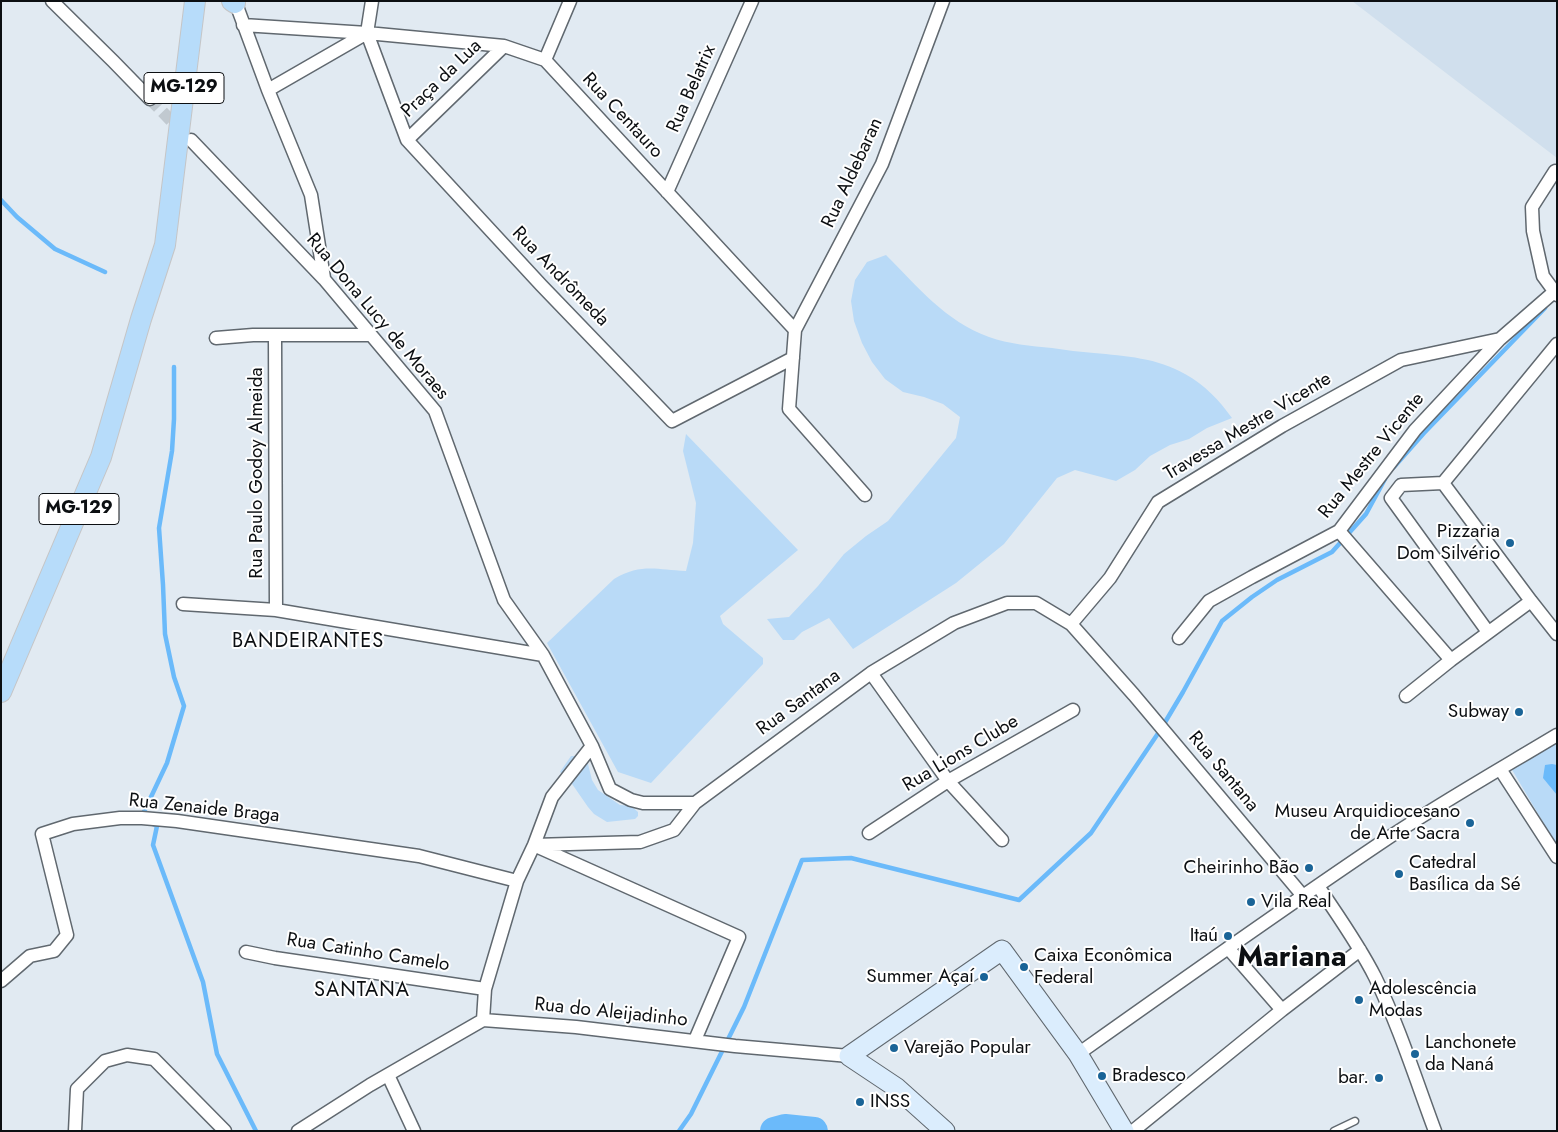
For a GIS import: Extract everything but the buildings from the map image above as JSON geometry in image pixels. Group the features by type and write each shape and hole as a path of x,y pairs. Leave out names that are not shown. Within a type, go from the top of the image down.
{"main road":[{"path":"194,11 205,1"},
{"name":"MG-129","path":"1,692 101,457 141,319 165,245 194,11"}],"street":[{"path":"52,1 150,98"},
{"path":"268,90 367,33 372,1"},
{"path":"545,60 570,1"},
{"name":"Rua Belatrix","path":"667,192 752,1"},
{"name":"Rua Aldebaran","path":"865,495 789,409 795,330 882,164 943,1"},
{"path":"234,2 311,196 324,278"},
{"name":"Rua Centauro","path":"243,25 367,33 504,46 545,60 795,330"},
{"name":"Rua Andrômeda","path":"367,33 407,140 541,285 672,421 793,358"},
{"name":"Praça da Lua","path":"407,140 504,46"},
{"name":"Rua Dona Lucy de Moraes","path":"191,140 324,278 435,411 504,600 543,655 592,746 610,789 631,800 643,803 695,803"},
{"path":"1555,171 1532,207 1533,232 1543,276 1556,293"},
{"name":"Rua Mestre Vicente","path":"1179,638 1209,601 1252,576 1339,531 1415,430 1500,339 1556,293"},
{"path":"216,338 253,335 371,335"},
{"name":"Rua Paulo Godoy Almeida","path":"275,336 276,610"},
{"name":"Travessa Mestre Vicente","path":"1071,624 1110,578 1158,502 1282,426 1401,360 1500,339"},
{"path":"1488,632 1391,498 1400,485 1443,483 1557,344"},
{"path":"1443,483 1557,634"},
{"path":"1339,531 1451,660"},
{"path":"1406,696 1531,601"},
{"name":"Rua Santana","path":"534,845 640,842 674,830 695,803 871,674 954,623 1007,603 1036,603 1071,624 1134,695 1303,896"},
{"path":"182,604 276,610 543,655"},
{"path":"871,674 948,781 1002,840"},
{"name":"Rua Lions Clube","path":"869,833 948,781 1073,710"},
{"path":"1078,1054 1380,843 1557,735"},
{"path":"298,1131 388,1075 483,1020 485,989 517,881 534,845 552,797 592,746"},
{"path":"1500,769 1557,857"},
{"name":"Rua Zenaide Braga","path":"1,981 30,956 54,951 67,935 42,834 73,824 120,818 177,821 419,856 517,881"},
{"path":"534,845 739,937 695,1040"},
{"path":"1318,886 1360,950 1376,980 1435,1131"},
{"path":"1228,948 1282,1010"},
{"path":"945,1131 897,1088 849,1056 1002,950 1078,1054 1124,1131"},
{"path":"1133,1131 1282,1010 1360,950"},
{"name":"Rua Catinho Camelo","path":"246,952 485,989"},
{"name":"Rua do Aleijadinho","path":"483,1020 576,1027 735,1046 849,1056"},
{"path":"75,1131 77,1088 105,1061 127,1055 154,1059 225,1131"},
{"path":"388,1075 414,1131"}],"lane":[{"path":"1334,1131 1355,1120"}],"shaded area":[{"path":"1352,1 1557,1 1557,158"},
{"path":"886,255 933,302 973,330 989,337 1012,343 1129,357 1164,364 1199,383 1217,399 1232,418 1207,428 1189,439 1170,445 1150,456 1135,470 1116,481 1075,470 1057,478 1004,544 956,583 853,649 829,618 802,632 794,640 783,640 767,619 789,617 844,554 888,521 956,438 960,417 943,404 903,392 885,379 872,362 862,343 854,321 851,301 855,280 867,262"},
{"path":"686,434 798,550 720,616 723,624 763,658 763,664 651,783 618,772 547,643 614,579 641,569 686,571 693,543 696,503 683,451"},
{"path":"1557,737 1557,846 1508,763"},
{"path":"571,756 586,756 592,780 598,790 620,805 631,806 638,812 638,816 635,819 607,822 594,814 570,781 560,772"}],"water":[{"path":"1545,765 1557,765 1557,795 1543,778"}],"waterway":[{"path":"1,200 17,217 55,249 105,272"},
{"path":"1394,467 1424,433 1545,308"},
{"path":"142,816 167,763 184,706 174,677 165,634 159,528 172,451 174,367"},
{"path":"679,1131 691,1114 744,1007 802,860 851,858 1019,900 1091,833 1161,729 1222,621 1277,580 1332,552 1366,514 1385,479"},
{"path":"151,823 157,826 153,845 203,982 217,1054 256,1131"},
{"path":"774,1131 785,1128 814,1131"}],"tunnel":[{"path":"150,99 181,131"}],"place":[{"name":"Pizzaria Dom Silvério","path":"1510,543"},
{"name":"Subway","path":"1519,712"},
{"name":"Museu Arquidiocesano de Arte Sacra","path":"1470,823"},
{"name":"Cheirinho Bão","path":"1309,868"},
{"name":"Catedral Basílica da Sé","path":"1399,874"},
{"name":"Vila Real","path":"1251,902"},
{"name":"Itaú","path":"1228,936"},
{"name":"Caixa Econômica Federal","path":"1024,967"},
{"name":"Summer Açaí","path":"984,977"},
{"name":"Adolescência Modas","path":"1359,1000"},
{"name":"Varejão Popular","path":"894,1048"},
{"name":"Lanchonete da Naná","path":"1415,1054"},
{"name":"Bradesco","path":"1102,1076"},
{"name":"bar.","path":"1379,1078"},
{"name":"INSS","path":"860,1102"}],"district":[{"name":"BANDEIRANTES","path":"308,642"},
{"name":"Mariana","path":"1292,959"},
{"name":"SANTANA","path":"362,991"}]}
